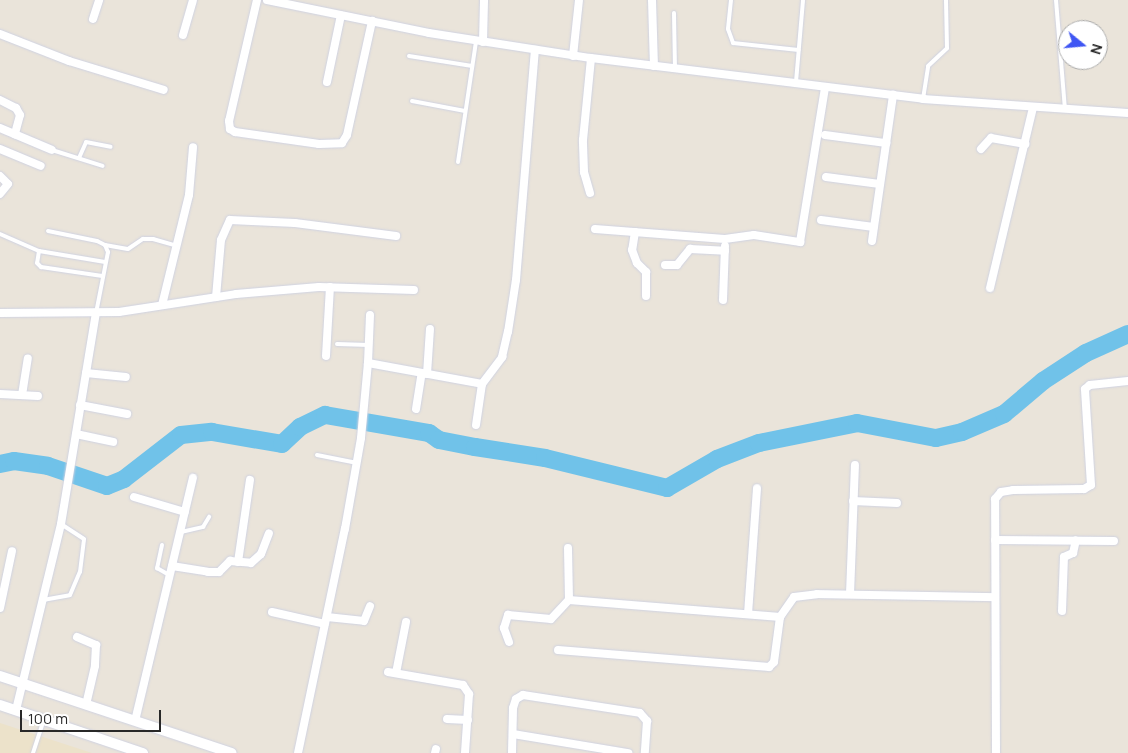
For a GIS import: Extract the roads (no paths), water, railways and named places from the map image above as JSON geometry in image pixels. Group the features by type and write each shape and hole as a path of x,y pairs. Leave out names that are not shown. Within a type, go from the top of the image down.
{"street":[{"path":"93,19 99,0"},
{"path":"183,35 193,0"},
{"path":"256,0 230,121 230,129 235,132 319,144 342,143 347,135 372,22"},
{"path":"268,0 372,22 573,56 796,85 922,99 1128,113"},
{"path":"479,41 484,0"},
{"path":"573,56 580,0"},
{"path":"652,0 654,66"},
{"path":"328,82 341,15"},
{"path":"0,34 69,61 164,90"},
{"path":"476,425 482,384 502,357 509,324 535,50"},
{"path":"590,194 584,172 584,140 591,58"},
{"path":"595,229 725,239 754,236 802,241 825,87"},
{"path":"872,241 893,95"},
{"path":"0,100 16,108 20,114 15,134"},
{"path":"990,288 1033,108"},
{"path":"0,138 2,129 52,150"},
{"path":"825,135 886,143"},
{"path":"981,149 991,138 1025,144"},
{"path":"162,305 188,195 193,147"},
{"path":"0,149 41,166"},
{"path":"0,176 8,184 0,194"},
{"path":"826,177 880,184"},
{"path":"216,297 222,240 230,220 295,223 396,236"},
{"path":"821,220 874,227"},
{"path":"635,232 632,250 637,263 646,272 646,296"},
{"path":"723,300 725,239"},
{"path":"665,265 677,265 690,249 725,251"},
{"path":"326,356 330,287"},
{"path":"0,313 96,313 216,297 330,287 414,290"},
{"path":"16,710 61,524 96,313"},
{"path":"298,753 357,463 368,363 370,315"},
{"path":"416,408 425,373 430,329"},
{"path":"22,395 28,358"},
{"path":"368,363 482,384"},
{"path":"86,373 126,376"},
{"path":"996,753 994,507 1002,492 1084,489 1091,486 1085,389 1090,385 1128,381"},
{"path":"0,394 38,396"},
{"path":"80,405 127,414"},
{"path":"76,434 113,442"},
{"path":"850,594 855,465"},
{"path":"135,721 193,478"},
{"path":"238,562 250,480"},
{"path":"748,614 757,488"},
{"path":"134,498 185,512"},
{"path":"853,501 897,503"},
{"path":"172,566 219,572 230,561 257,560 269,533"},
{"path":"995,540 1114,541"},
{"path":"1062,611 1064,557 1073,553 1076,540"},
{"path":"509,642 504,628 508,615 550,618 569,600 568,548"},
{"path":"0,608 12,551"},
{"path":"558,650 769,667 774,662 780,617 794,597 850,594 995,597"},
{"path":"569,600 780,617"},
{"path":"272,612 326,621 364,620 370,606"},
{"path":"406,622 392,672 463,685 469,694 465,753"},
{"path":"77,637 96,645 95,666 86,705"},
{"path":"0,676 232,753"},
{"path":"512,753 513,708 516,699 523,695 640,713 646,721 645,753"},
{"path":"0,705 143,753"},
{"path":"447,719 468,720"},
{"path":"513,734 628,753"}],"lane":[{"path":"731,0 728,29 733,43 798,50"},
{"path":"796,85 803,0"},
{"path":"922,99 928,66 947,48 946,0"},
{"path":"1056,0 1065,110"},
{"path":"674,13 675,69"},
{"path":"458,162 472,66 479,41"},
{"path":"409,56 472,66"},
{"path":"412,101 465,112"},
{"path":"79,158 86,142 111,147"},
{"path":"52,150 103,166"},
{"path":"48,232 97,241 105,246 128,249 143,239 153,239 177,246"},
{"path":"0,234 39,251 105,262"},
{"path":"96,313 108,252 105,246"},
{"path":"39,251 37,263 41,267 102,276"},
{"path":"338,344 369,345"},
{"path":"317,455 357,463"},
{"path":"180,532 203,527 209,517"},
{"path":"43,600 70,595 80,572 84,538 61,524"},
{"path":"162,545 157,568 170,575"},
{"path":"33,753 43,720"}],"waterway":[{"path":"0,464 14,461 48,466 107,486 124,479 181,435 212,432 282,444 300,427 325,415 429,433 439,440 545,458 667,488 717,459 759,443 857,423 936,438 962,432 1004,414 1043,381 1086,353 1128,334"}]}
